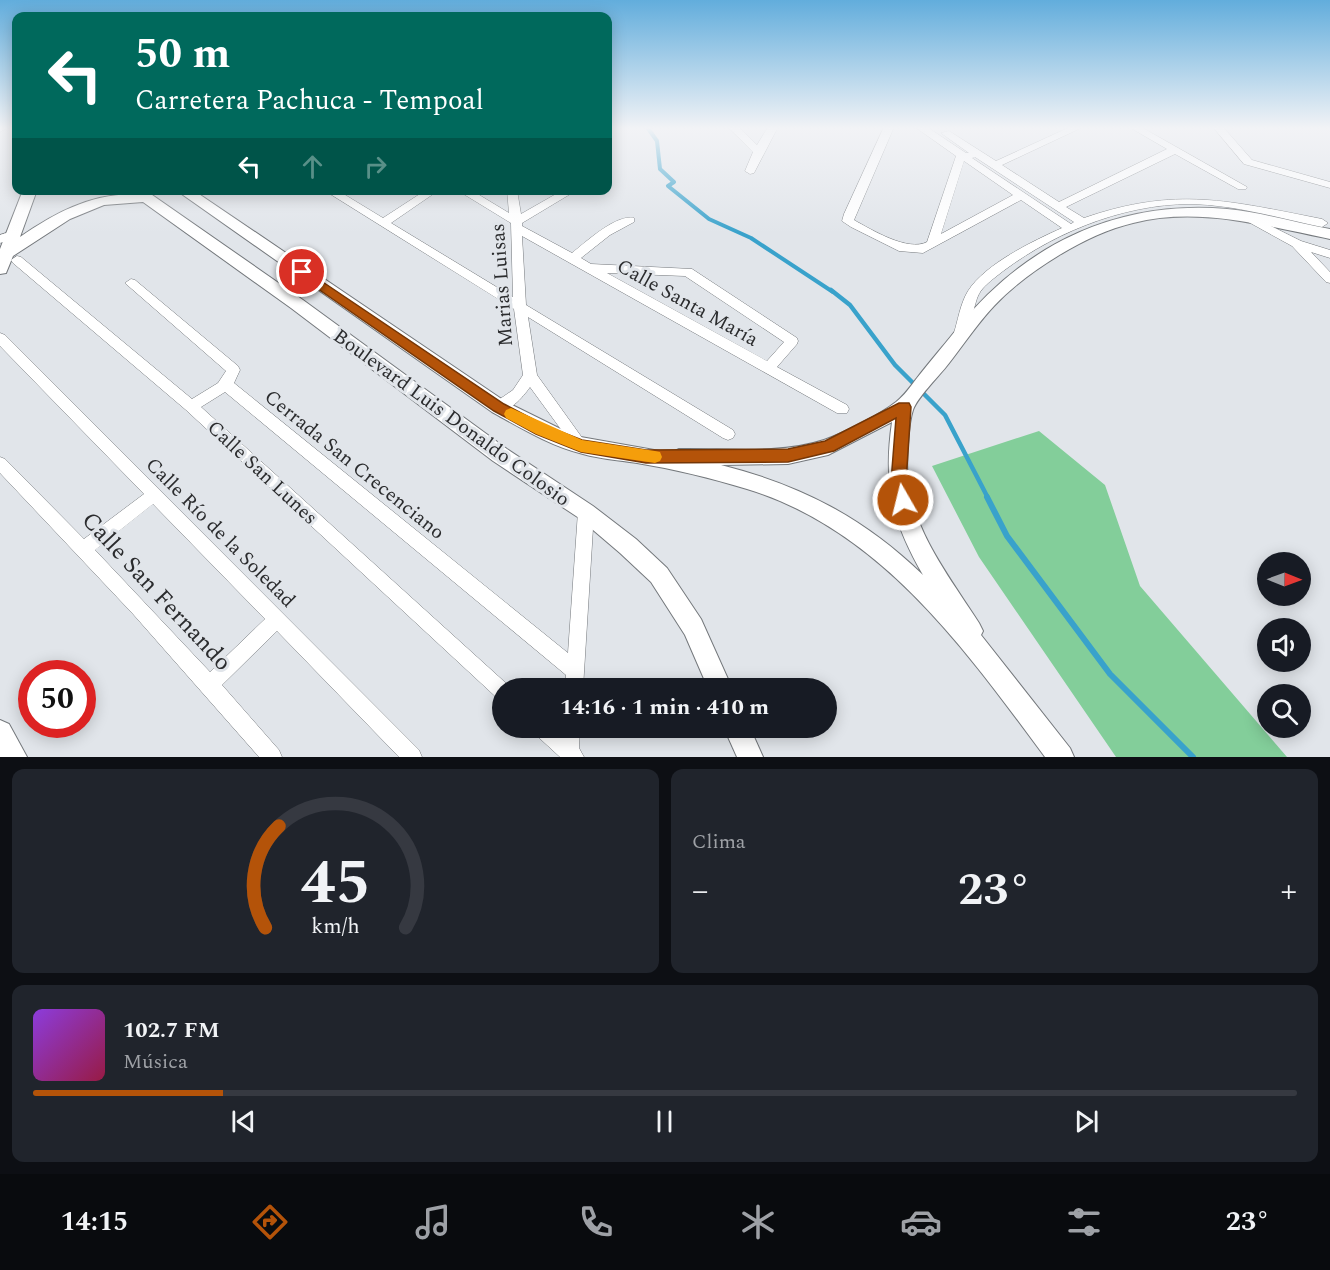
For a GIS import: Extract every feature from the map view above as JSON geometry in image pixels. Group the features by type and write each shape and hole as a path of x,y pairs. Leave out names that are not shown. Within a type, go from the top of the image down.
{"main road":[{"path":"0,269 28,195"},
{"path":"9,250 58,218 103,201 134,195"},
{"name":"Boulevard Luis Donaldo Colosio","path":"140,195 297,304 500,455 586,512 628,546 659,575 693,627 716,678"},
{"name":"Boulevard Luis Donaldo Colosio","path":"190,195 499,408 541,430 581,446 646,457"},
{"path":"646,457 788,456 828,447 907,403 946,351 987,303 1010,281 1056,250 1089,232 1131,218 1156,213 1215,213 1326,229"},
{"path":"907,403 898,482 907,518 929,564 998,673 1061,757"},
{"path":"646,457 776,489 809,503 848,525 884,552 923,590 998,673"},
{"path":"0,733 14,757"},
{"path":"741,738 750,757"}],"street":[{"path":"750,171 754,162"},
{"path":"874,162 848,221 903,248 912,250 923,249 1021,195"},
{"path":"933,242 959,162"},
{"path":"980,162 1021,195 1070,228"},
{"path":"989,162 1083,223"},
{"path":"995,165 1001,162"},
{"path":"1059,206 1149,162"},
{"path":"1197,162 1242,187"},
{"path":"1249,162 1330,185"},
{"path":"337,195 728,434"},
{"path":"383,222 426,195"},
{"name":"Calle Santa María","path":"470,195 571,260 842,409"},
{"name":"Marias Luisas","path":"513,195 517,224 520,307 530,376 581,446"},
{"path":"517,224 564,195"},
{"path":"959,336 973,292 1002,266 1070,228 1124,208 1164,202 1192,201 1250,209 1326,229"},
{"path":"1247,217 1296,243 1330,254"},
{"path":"571,260 606,232 630,220"},
{"path":"1296,243 1330,279"},
{"name":"Calle San Lunes","path":"9,250 191,406 492,682"},
{"path":"586,268 688,272 792,341 768,368"},
{"path":"130,283 232,370 232,377 225,384 191,406"},
{"name":"Calle Río de la Soledad","path":"0,338 412,757"},
{"path":"499,408 518,394 530,376"},
{"name":"Cerrada San Crecenciano","path":"225,384 572,678"},
{"name":"Calle San Fernando","path":"0,463 210,684 272,757"},
{"path":"84,549 154,495"},
{"path":"574,678 586,512"},
{"path":"210,684 277,619"},
{"path":"554,738 572,754"},
{"path":"571,738 572,754"}],"green space":[{"path":"1039,431 1105,485 1140,586 1257,722 1257,738 1271,738 1287,757 1116,757 979,557 932,466"}],"waterway":[{"path":"659,162 660,169 674,182 668,186 709,219 751,238 833,292"},
{"path":"831,290 850,305 895,365 945,415 988,498"},
{"path":"987,497 1007,536 1110,674 1193,757"}],"slow traffic":[{"path":"511,414 541,430 581,446 655,457"}],"route":[{"path":"302,272 499,408 541,430 581,446 646,457 788,456 828,447 904,407 899,445 898,482 903,500"}]}
